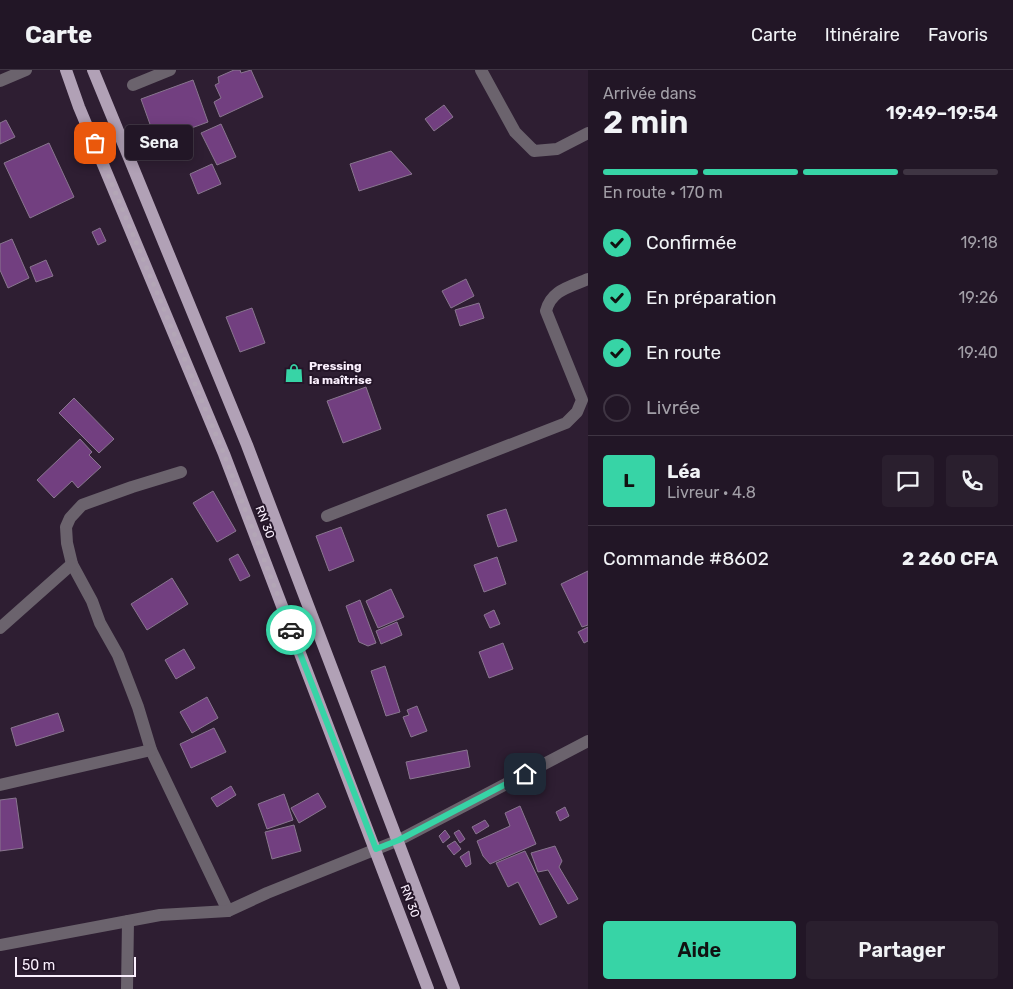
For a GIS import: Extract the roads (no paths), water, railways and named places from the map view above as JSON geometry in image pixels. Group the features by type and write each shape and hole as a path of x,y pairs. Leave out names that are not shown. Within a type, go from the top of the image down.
{"main road":[{"name":"RN 30","path":"66,70 79,107 224,454 428,989"},
{"name":"RN 30","path":"93,70 247,445 399,840 454,989"}],"street":[{"path":"0,81 26,70"},
{"path":"133,85 170,70"},
{"path":"481,70 515,132 534,151 558,149 588,132"},
{"path":"328,516 566,423 577,412 582,400 546,311 548,301 555,293 588,280"},
{"path":"181,472 132,486 82,505 70,518 66,527 67,542 72,564 92,601 100,623 118,655 138,707 151,750 228,911"},
{"path":"0,628 72,564"},
{"path":"0,945 160,915 228,911 267,893 399,840 588,741"},
{"path":"0,784 151,750"},
{"path":"127,989 128,921"}],"place":[{"name":"Sena","path":"95,143"},
{"name":"Pressing la maîtrise","path":"294,373"}]}
